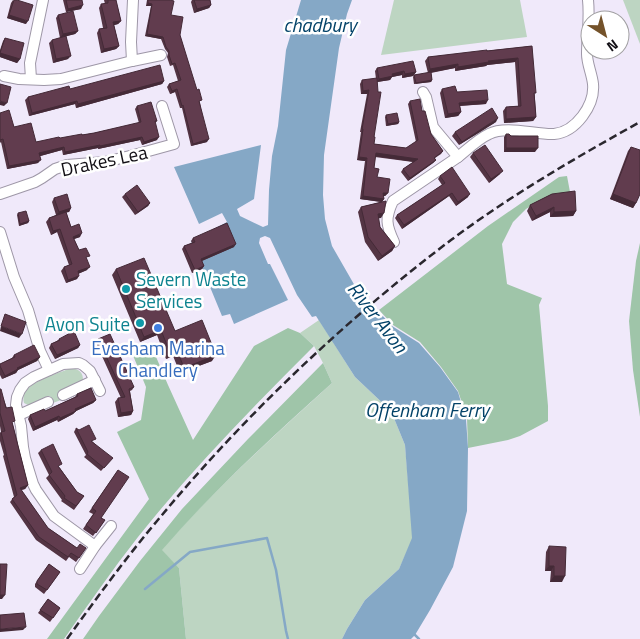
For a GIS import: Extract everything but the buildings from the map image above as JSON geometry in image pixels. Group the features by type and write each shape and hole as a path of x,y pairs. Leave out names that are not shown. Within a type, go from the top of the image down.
{"street":[{"path":"31,79 30,63 43,0"},
{"path":"132,61 133,0"},
{"path":"394,242 386,224 388,211 393,201 490,133 513,130 554,134 571,128 580,118 588,108 593,84 587,56 588,0"},
{"path":"4,76 19,79 61,79 161,55"},
{"path":"423,92 426,97 433,127 458,157"},
{"name":"Drakes Lea","path":"0,194 35,182 54,168 105,162 174,144 162,106"},
{"path":"0,232 14,277 28,310 40,351 49,370"},
{"path":"96,546 54,516 36,490 24,453 16,405 20,390 25,383 63,364 79,363 90,372 100,391"},
{"path":"63,395 95,380"},
{"path":"19,415 48,402"},
{"path":"80,569 111,526"}],"green space":[{"path":"394,0 520,0 527,37 381,55"},
{"path":"623,0 640,0 640,44 630,18 630,10 627,10"},
{"path":"567,176 570,192 541,200 526,209 513,222 502,244 507,284 542,298 539,305 548,421 520,436 468,448 467,418 458,391 420,342 393,325 379,310 488,226 559,177"},
{"path":"640,243 640,417 633,370 629,321"},
{"path":"319,320 355,377 391,411 405,445 413,538 399,569 365,600 342,639 186,639 179,568 161,550 223,485 332,383 314,346 300,333"},
{"path":"288,328 300,333 314,346 223,439 180,487 138,537 64,639 47,639 149,499 117,432 141,420 146,387 132,353 151,345 193,440 254,346"},
{"path":"323,363 332,383 223,485 162,550 179,568 186,639 83,639 140,561 182,509"},
{"path":"71,368 80,371 83,380 58,392 61,400 53,403 50,396 28,405 24,403 25,392 33,384"}],"water":[{"name":"Offenham Ferry","path":"301,0 352,0 339,48 324,155 323,195 325,219 332,246 355,286 392,326 419,343 440,367 458,392 466,419 468,448 467,511 453,567 430,610 411,639 342,639 365,600 399,569 412,538 405,445 391,411 355,377 316,316 312,317 297,295 270,238 265,236 260,238 259,243 268,264 270,264 288,300 234,324 230,314 222,316 191,241 227,222 222,213 199,224 174,167 261,145 254,199 237,209 240,216 263,227 268,225 272,156 278,126 286,50"}],"waterway":[{"path":"145,589 190,552 267,538 276,570 288,639"},
{"path":"413,633 419,639"}],"railway":[{"path":"67,639 134,550 190,482 260,408 334,337 411,271 473,224 543,178 640,122"}],"place":[{"name":"Severn Waste Services","path":"126,289"},
{"name":"Avon Suite","path":"140,323"},
{"name":"Evesham Marina Chandlery","path":"158,328"}],"water label":[{"name":"chadbury","path":"320,24"},
{"name":"River Avon","path":"378,317"}]}
